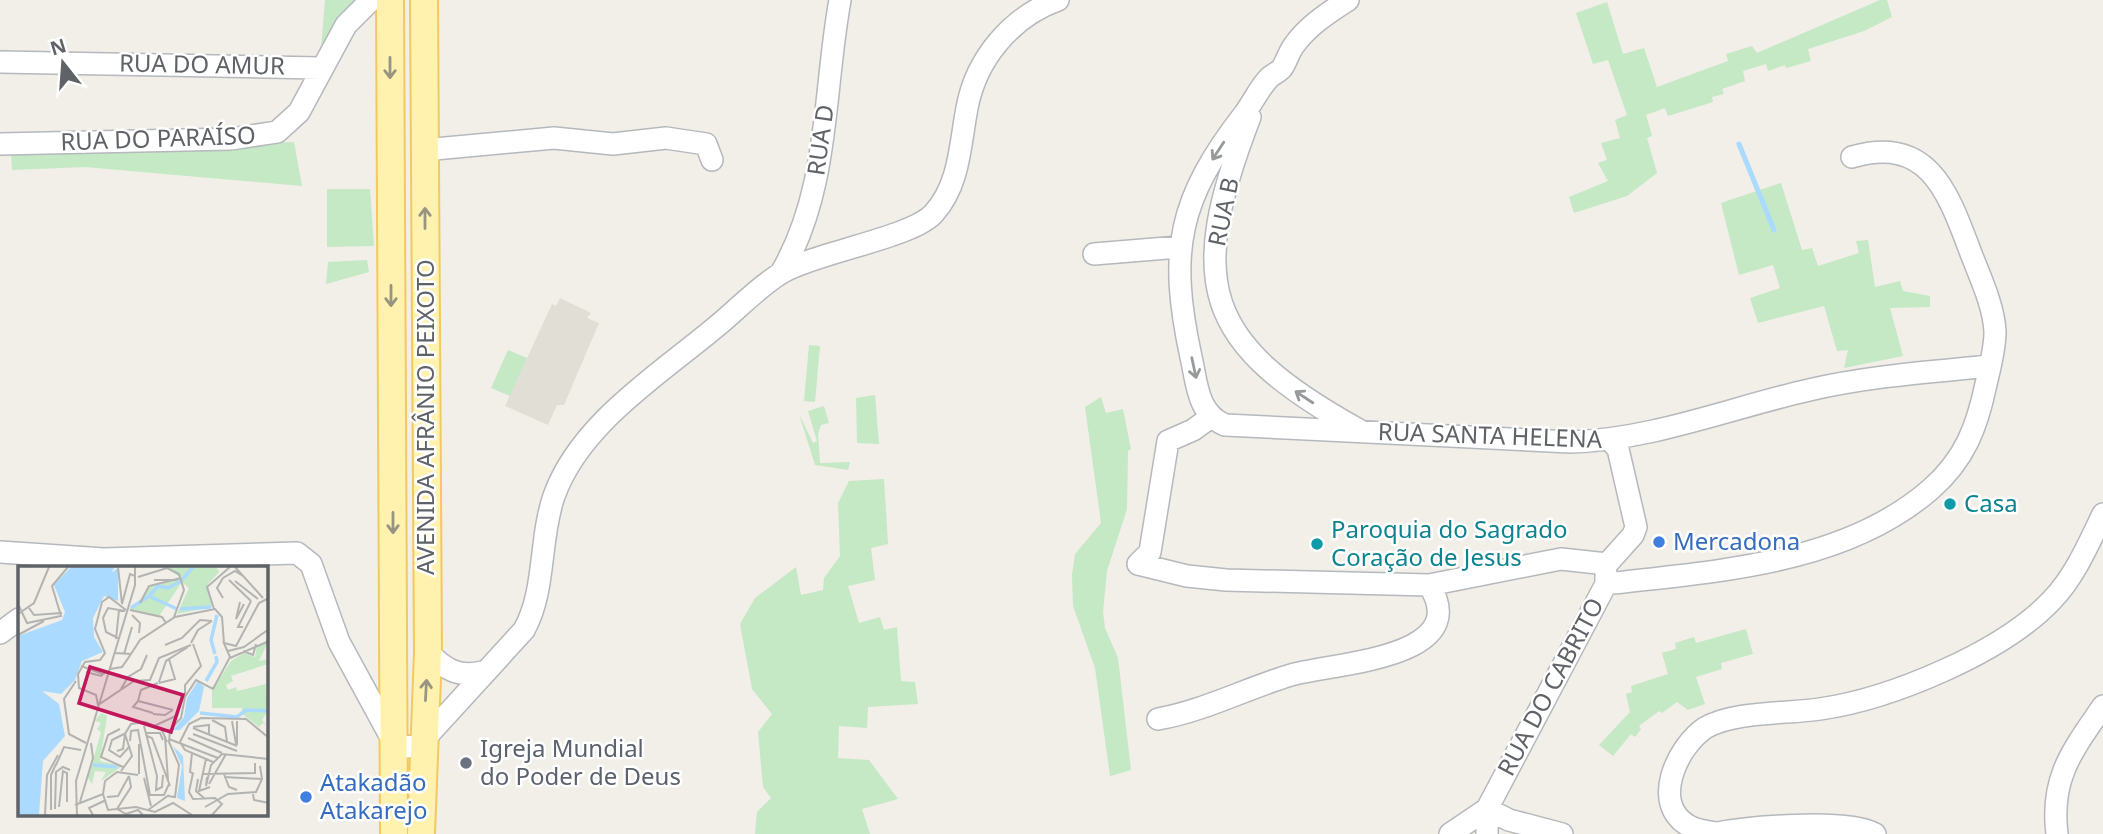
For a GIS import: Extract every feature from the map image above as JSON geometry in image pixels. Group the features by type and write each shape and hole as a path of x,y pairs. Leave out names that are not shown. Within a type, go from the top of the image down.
{"main road":[{"name":"AVENIDA AFRÂNIO PEIXOTO","path":"390,0 394,834"},
{"name":"AVENIDA AFRÂNIO PEIXOTO","path":"421,834 428,652 424,0"}],"street":[{"name":"RUA DO PARAÍSO","path":"0,144 264,135 289,124 299,113 320,68 346,25 370,0"},
{"name":"RUA D","path":"781,273 802,232 815,187 840,0"},
{"path":"0,552 98,564 292,551 311,564 340,642 394,743 411,747 424,741 482,672 519,637 529,621 554,496 582,447 638,391 781,273 817,257 916,226 934,214 952,182 971,94 985,61 1009,29 1025,15 1058,0"},
{"name":"RUA B","path":"1211,417 1202,406 1178,281 1179,247 1195,195 1207,167 1268,79 1281,69 1294,44 1327,13 1348,0"},
{"name":"RUA DO AMUR","path":"0,62 320,68"},
{"name":"RUA B","path":"1258,96 1222,204 1213,244 1220,303 1242,344 1287,387 1363,432"},
{"path":"424,150 554,138 613,144 666,138 706,144 712,160"},
{"path":"1211,417 1193,430 1170,439 1165,449 1150,552 1138,564 1187,576 1282,583 1429,585 1561,559 1606,574 1770,562 1873,527 1930,490 1962,456 1976,426 1995,332 1992,314 1951,200 1933,176 1908,155 1876,150 1852,157"},
{"path":"1195,195 1222,204"},
{"path":"1094,254 1179,247"},
{"name":"RUA SANTA HELENA","path":"1211,417 1224,425 1570,443 1611,441 1811,389 1857,380 1990,366"},
{"name":"RUA DO CABRITO","path":"1487,834 1487,808 1606,574 1636,527 1618,449 1611,441"},
{"path":"1875,834 1855,827 1832,825 1713,834 1686,825 1676,811 1670,794 1676,762 1699,733 1727,720 1816,710 1881,695 1978,653 2025,623 2052,600 2080,560 2103,514"},
{"path":"1158,719 1294,674 1409,650 1432,628 1439,615 1438,600 1429,585"},
{"path":"0,633 18,620"},
{"path":"428,652 440,664 457,674 468,676 482,672"},
{"path":"2057,834 2057,785 2071,753 2103,706"},
{"path":"1487,808 1509,820 1562,834"},
{"name":"RUA DO CABRITO","path":"1450,834 1487,808"}],"shaded area":[{"path":"560,298 591,313 587,318 599,323 564,405 557,405 548,425 505,406 552,304 556,306"}],"green space":[{"path":"325,0 355,0 336,57 321,48"},
{"path":"1880,0 1887,0 1892,17 1864,31 1808,49 1811,61 1768,71 1766,64 1743,71 1745,81 1722,89 1724,94 1712,97 1713,102 1668,116 1665,108 1646,115 1652,136 1647,138 1657,173 1627,196 1574,213 1569,197 1608,181 1598,163 1607,160 1601,143 1620,138 1615,120 1627,115 1608,60 1593,64 1576,13 1607,2 1623,54 1644,48 1657,87 1728,61 1726,54 1752,46 1757,53"},
{"path":"294,142 302,186 85,167 12,170 11,152"},
{"path":"1781,183 1802,250 1812,248 1818,266 1859,253 1856,241 1868,240 1875,287 1900,281 1903,291 1930,296 1930,307 1890,308 1903,356 1844,368 1848,350 1837,351 1824,306 1758,323 1750,298 1780,288 1773,265 1739,275 1721,203"},
{"path":"327,189 370,189 374,246 327,247"},
{"path":"367,260 369,272 326,284 328,262"},
{"path":"809,345 820,346 815,402 804,401"},
{"path":"508,350 527,358 510,396 491,388"},
{"path":"875,395 879,444 857,443 856,398"},
{"path":"1101,397 1106,413 1123,409 1131,449 1128,451 1127,509 1107,571 1103,612 1105,628 1118,658 1131,770 1110,776 1095,668 1073,606 1072,575 1075,554 1101,523 1085,407"},
{"path":"824,406 829,423 821,425 818,434 820,463 850,462 848,470 815,465 799,414 813,443 817,441 808,411"},
{"path":"884,479 888,544 871,548 875,580 848,586 859,623 880,617 884,630 897,627 901,681 915,682 918,704 868,707 867,728 839,726 838,758 869,760 898,799 862,809 870,834 755,834 757,812 771,798 763,787 758,732 772,714 752,689 740,624 755,598 796,567 801,595 823,590 824,578 840,556 838,503 849,481"},
{"path":"1746,629 1753,654 1721,663 1722,669 1696,677 1705,704 1688,710 1677,702 1662,713 1659,711 1639,726 1641,729 1635,737 1631,734 1613,756 1599,745 1630,712 1626,694 1632,692 1631,686 1668,674 1662,653 1676,649 1675,643 1694,637 1696,643"}],"waterway":[{"path":"1739,144 1774,230"}],"place":[{"name":"Casa","path":"1950,504"},
{"name":"Mercadona","path":"1659,542"},
{"name":"Paroquia do Sagrado Coração de Jesus","path":"1317,544"},
{"name":"Igreja Mundial do Poder de Deus","path":"466,763"},
{"name":"Atakadão Atakarejo","path":"306,797"}]}
